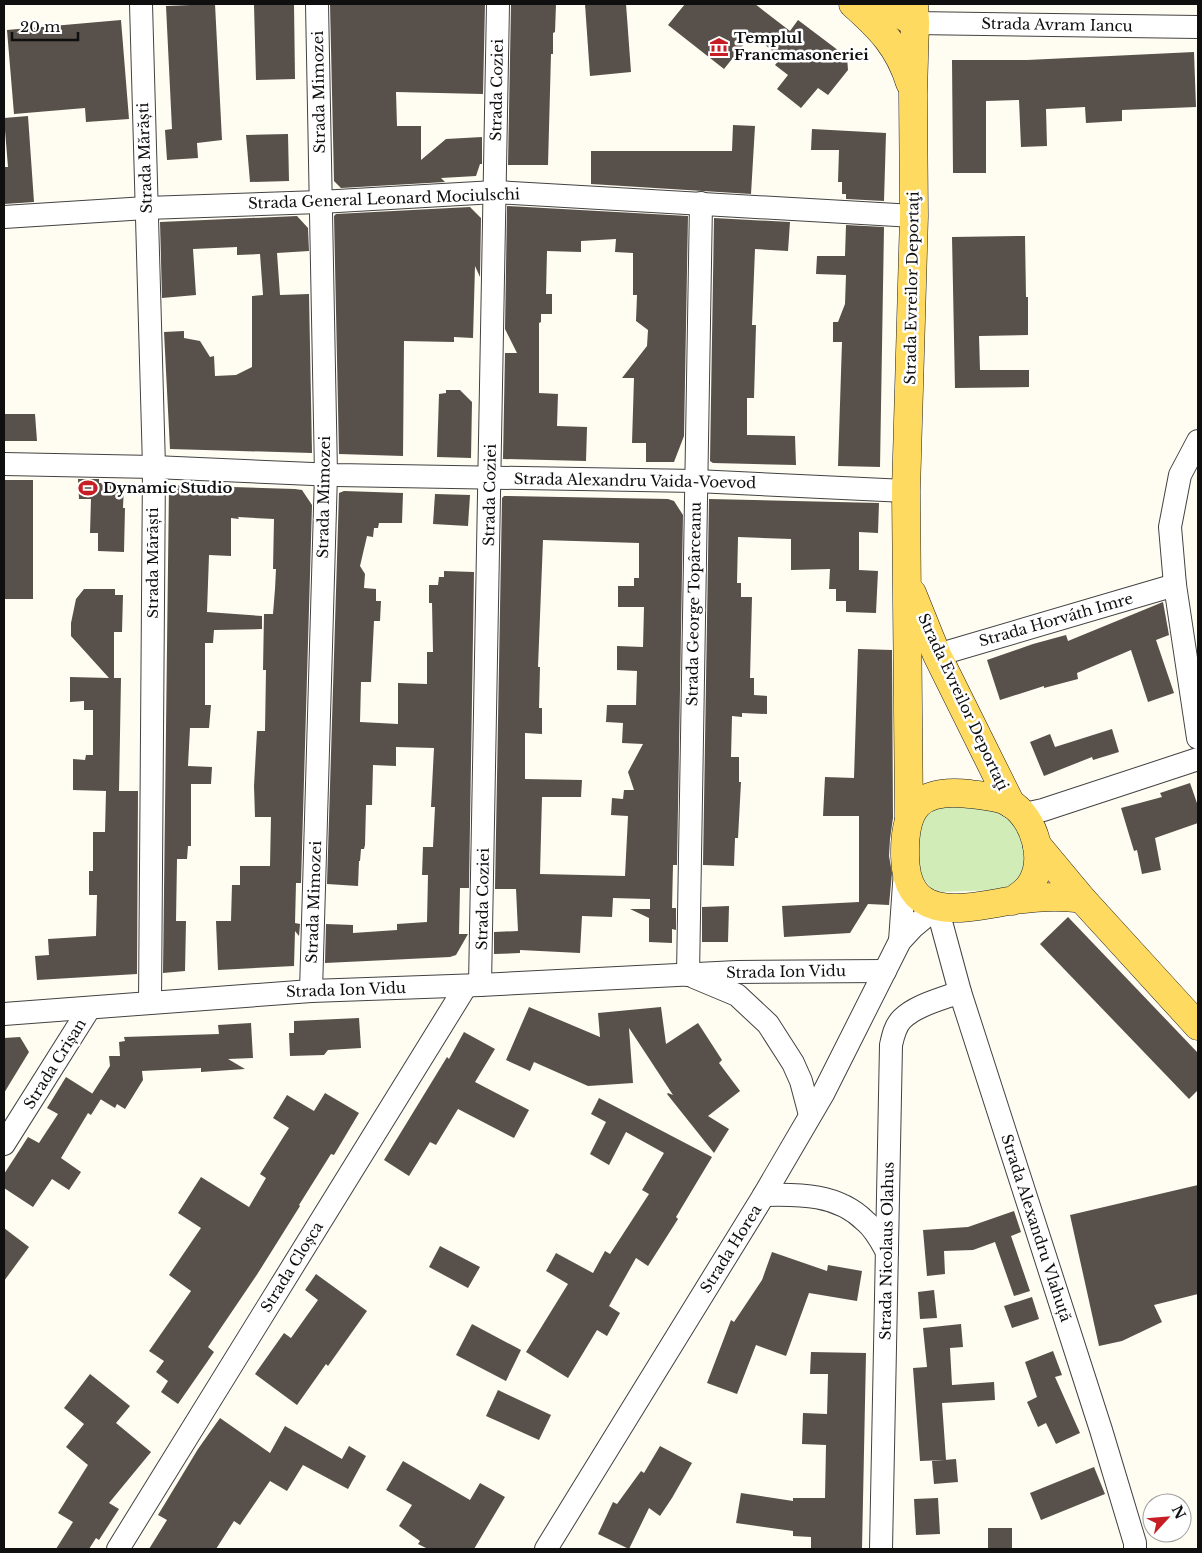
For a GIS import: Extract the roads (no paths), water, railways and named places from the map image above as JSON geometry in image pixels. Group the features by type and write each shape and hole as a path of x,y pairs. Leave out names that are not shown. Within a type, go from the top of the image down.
{"main road":[{"path":"853,4 882,32 897,51 905,67 913,94"},
{"path":"882,4 915,13"},
{"name":"Strada Evreilor Deportaţi","path":"909,819 906,491 914,216 913,94 915,13"},
{"name":"Strada Evreilor Deportaţi","path":"906,572 915,601 938,655 1016,808"},
{"path":"1012,901 1029,887 1033,881 1038,859 1037,845 1030,825 1016,808 1002,799 964,794 937,794 916,806 909,819 905,843 905,866 908,878 918,896 926,902 937,907 965,908 1053,896 1068,896 1082,899"},
{"path":"1037,845 1082,899 1198,1026"}],"street":[{"name":"Strada Mărăști","path":"140,4 154,467 150,1003"},
{"name":"Strada Mimozei","path":"311,991 326,474 317,4"},
{"name":"Strada Coziei","path":"473,985 490,478 498,4"},
{"name":"Strada Avram Iancu","path":"915,13 1198,27"},
{"name":"Strada General Leonard Mociulschi","path":"4,217 146,208 320,202 495,192 914,216"},
{"name":"Strada George Topârceanu","path":"688,975 701,203"},
{"path":"1198,441 1180,475 1170,527 1175,585 1198,738"},
{"name":"Strada Alexandru Vaida-Voevod","path":"4,464 154,467 326,474 696,481 906,491"},
{"name":"Strada Horváth Imre","path":"938,655 1175,585"},
{"path":"1016,808 1029,813 1043,810 1198,759"},
{"name":"Strada Horea","path":"900,941 905,866"},
{"name":"Strada Horea","path":"546,1549 764,1195 823,1094 900,941 913,927 937,907"},
{"name":"Strada Alexandru Vlahuță","path":"937,907 960,992 1101,1430 1135,1543 1135,1549"},
{"name":"Strada Ion Vidu","path":"4,1014 311,991 737,972 884,971"},
{"name":"Strada Ion Vidu","path":"688,975 737,995 768,1024 793,1063 801,1082 810,1115"},
{"name":"Strada Cloșca","path":"118,1549 473,985"},
{"name":"Strada Nicolaus Olahus","path":"881,1549 891,1045 894,1032 901,1020 910,1013 960,992"},
{"name":"Strada Crișan","path":"4,1144 90,1008"},
{"path":"764,1195 805,1194 841,1204 854,1211 866,1221 887,1252"},
{"path":"566,1516 566,1549"}],"place":[{"name":"Templul Francmasoneriei","path":"719,47"},
{"name":"Dynamic Studio","path":"88,488"}]}
